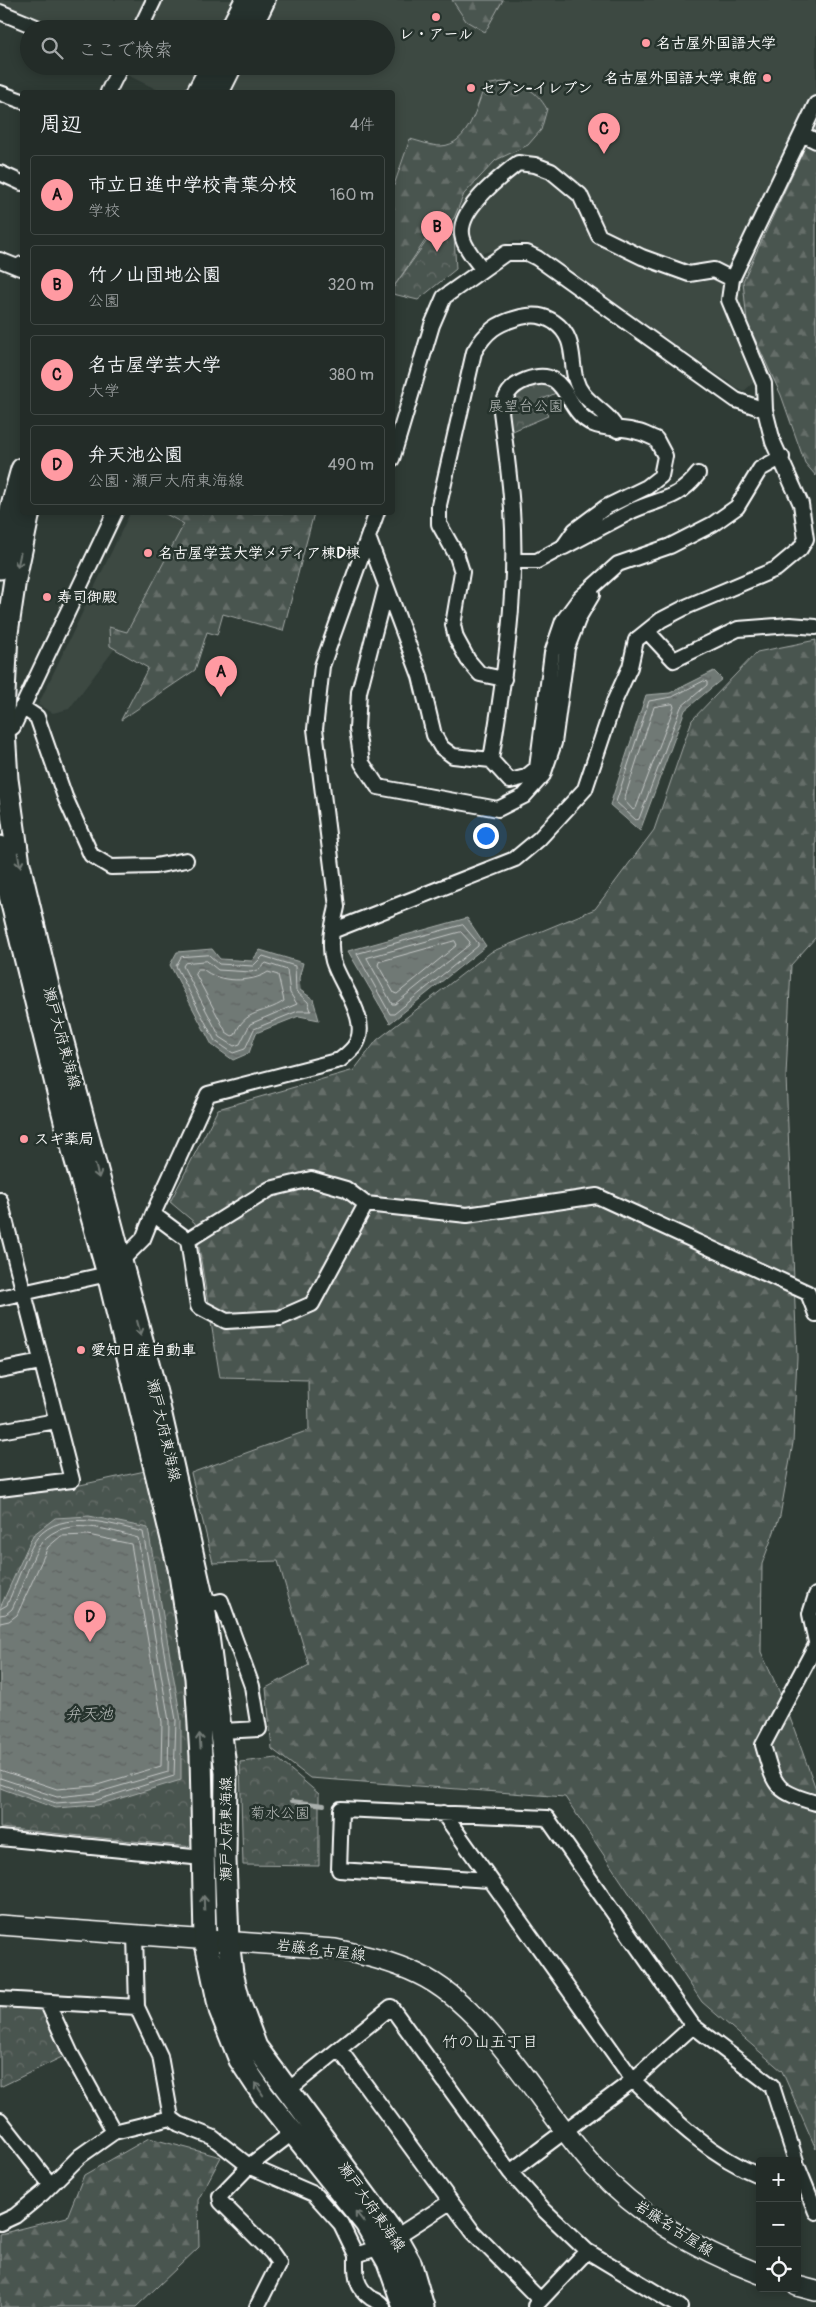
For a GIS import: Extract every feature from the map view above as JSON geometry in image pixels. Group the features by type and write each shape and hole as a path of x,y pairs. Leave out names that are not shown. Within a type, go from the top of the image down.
{"main road":[{"path":"236,20 246,0"},
{"path":"254,20 264,0"},
{"path":"199,90 207,75"},
{"path":"219,90 226,75"},
{"name":"瀬戸大府東海線","path":"0,568 16,510 20,483"},
{"name":"瀬戸大府東海線","path":"16,510 15,579 7,633 4,733 6,780 19,864 114,1268 179,1568 196,1678 201,1756 205,1939 220,2010 240,2060 263,2095 366,2224 410,2262 424,2307"},
{"name":"瀬戸大府東海線","path":"0,846 2,871 67,1129 158,1402 204,1605 226,1773 225,1860 228,1940 240,2004 256,2047 388,2242 404,2307"},
{"name":"岩藤名古屋線","path":"0,1924 335,1949 377,1958 419,1974 456,1998 489,2033 564,2132 596,2169 640,2208 687,2239 729,2262 756,2272"},
{"path":"801,2287 816,2291"}],"street":[{"path":"144,20 154,0"},
{"path":"0,12 20,20"},
{"path":"109,90 116,75"},
{"path":"0,93 20,100"},
{"path":"332,931 515,859 539,839 585,789 614,702 630,667 636,640 661,620 688,606 776,569 800,549 806,539 805,520 782,457 773,442 765,410 764,384 729,300 732,279 816,104"},
{"path":"802,134 816,141"},
{"path":"482,270 463,240 461,227 467,213 492,184 518,163 535,164 552,172 580,195 599,236 642,256 689,274 714,270 732,279"},
{"path":"0,173 20,182"},
{"path":"395,449 432,325 444,297 506,253 527,253 736,400 765,410"},
{"path":"0,260 20,268"},
{"path":"504,679 480,674 468,660 456,638 453,625 462,572 456,556 439,524 439,505 474,352 485,334 508,321 532,314 546,318 557,325 565,331 570,341 574,373 582,394 611,418 617,430"},
{"path":"491,760 504,679 513,561 512,510 501,411 505,395 519,383 533,377 550,377 560,383 576,410 591,423 617,430 637,431 656,439 665,456 661,476 646,487 606,507 575,530 563,547"},
{"path":"368,540 420,676 434,735 441,747 453,756 491,760 510,781 526,777 537,768 552,653 563,621 580,598 618,564 670,546 713,524 737,507 760,469 782,457"},
{"path":"513,561 537,561 635,510 668,498 687,488 698,474"},
{"path":"4,733 13,726 115,515"},
{"path":"0,1298 25,1293 114,1268 143,1239 208,1094 340,1060 355,1045 361,1026 333,960 332,931 337,907 315,729 322,666 376,515"},
{"path":"386,587 359,692 357,729 362,763 378,787 498,809 524,796 543,775 554,743 567,648 579,617 600,581 618,564"},
{"path":"647,631 674,660 738,629 790,625 816,627"},
{"path":"22,707 38,717 65,797 91,855 111,867 155,866 186,860"},
{"path":"188,1240 270,1189 311,1179 346,1188 366,1204 467,1215 597,1196 808,1293 816,1314"},
{"path":"153,1214 188,1240 198,1306 226,1322 280,1318 312,1304 366,1204"},
{"path":"0,1489 72,1480 1,1206"},
{"path":"0,1370 41,1362"},
{"path":"0,1431 56,1421"},
{"path":"816,1595 810,1614 816,1644 763,1745 774,1781 791,1796 816,1803"},
{"path":"204,1605 221,1601 252,1686 258,1729 222,1731"},
{"path":"489,1880 340,1870 341,1809 547,1818 693,2026 772,2086 794,2157"},
{"path":"443,1813 633,2080 670,2117 707,2146 736,2166 756,2174"},
{"path":"0,1838 203,1858"},
{"path":"135,1935 137,2007 160,2056 171,2118 179,2124 212,2137 249,2166 314,2194 342,2224 356,2255 355,2281 362,2291 382,2303 383,2307"},
{"path":"0,1999 137,2007"},
{"path":"47,2002 70,2052 114,2132"},
{"path":"287,2091 390,2006 510,2172 544,2210 587,2251 680,2307"},
{"path":"510,2172 633,2080 693,2026"},
{"path":"340,2049 473,2232 538,2304 587,2251"},
{"path":"0,2223 16,2216 43,2194 50,2184 80,2156 114,2132 171,2118"},
{"path":"0,2120 50,2184"},
{"path":"257,2307 279,2263 272,2253 221,2202 220,2196 249,2166 292,2133"},
{"path":"801,2176 816,2212"},
{"path":"356,2255 388,2242 450,2202"}],"shaded area":[{"path":"0,0 816,0 816,378 753,383 743,392 528,243 513,241 492,251 478,254 455,233 395,216 395,90 158,90 127,75 395,75 395,20 30,20 0,8"},
{"path":"129,515 196,515 151,601 69,709 53,713 38,705"}],"green space":[{"path":"452,0 503,0 485,32 466,21"},
{"path":"503,82 524,87 534,93 547,109 541,130 528,145 496,160 464,194 454,218 446,225 435,226 395,285 395,182 410,139 441,146 451,144 459,139 475,113 485,85"},
{"path":"816,123 816,476 805,463 781,395 747,322 743,281"},
{"path":"436,228 454,236 456,269 418,300 395,294 395,285"},
{"name":"展望台公園","path":"549,382 558,392 543,399 548,416 508,433 506,413 508,396 520,387"},
{"path":"168,515 313,515 283,631 223,614 217,635 207,632 195,670 121,720 148,668 110,646 109,627 127,632 184,524"},
{"path":"816,640 816,937 791,965 786,1076 797,1357 793,1443 780,1516 762,1564 761,1652 785,1704 816,1789 816,2149 782,2071 702,2002 565,1797 310,1778 272,1749 266,1688 309,1665 278,1561 213,1563 191,1473 309,1430 308,1380 220,1378 195,1223 170,1202 218,1109 354,1070 377,1040 491,952 595,909 654,830 692,720 757,652"},
{"name":"弁天池","path":"145,1471 169,1561 191,1722 193,1847 0,1828 0,1494 80,1485"},
{"name":"菊水公園","path":"277,1758 319,1794 319,1866 243,1865 240,1762"},
{"path":"0,2004 44,2006 64,2056 0,2087"},
{"path":"149,2138 221,2157 198,2200 199,2247 136,2307 0,2307 0,2234 67,2217 84,2175"}],"water":[{"path":"714,671 722,679 685,710 640,831 610,805 646,695 670,693"},
{"path":"467,918 486,946 390,1023 348,951"},
{"path":"212,949 220,959 252,961 260,950 303,963 299,978 300,990 313,999 319,1020 299,1016 256,1033 249,1053 233,1060 212,1045 170,965 177,952"},
{"name":"弁天池","path":"89,1516 148,1528 181,1720 181,1780 98,1805 55,1808 0,1788 0,1608 33,1535 55,1518"}],"waterway":[{"path":"292,1801 324,1805"}],"place":[{"name":"レ・アール","path":"436,17"},
{"name":"名古屋外国語大学","path":"646,43"},
{"name":"名古屋外国語大学 東館","path":"767,78"},
{"name":"セブン-イレブン","path":"471,88"},
{"name":"名古屋学芸大学","path":"604,154"},
{"name":"竹ノ山団地公園","path":"437,252"},
{"name":"名古屋学芸大学メディア棟D棟","path":"148,553"},
{"name":"寿司御殿","path":"47,597"},
{"name":"市立日進中学校青葉分校","path":"221,697"},
{"name":"スギ薬局","path":"24,1139"},
{"name":"愛知日産自動車","path":"81,1350"},
{"name":"弁天池公園","path":"90,1642"}],"district":[{"name":"竹の山五丁目","path":"490,2041"}]}
